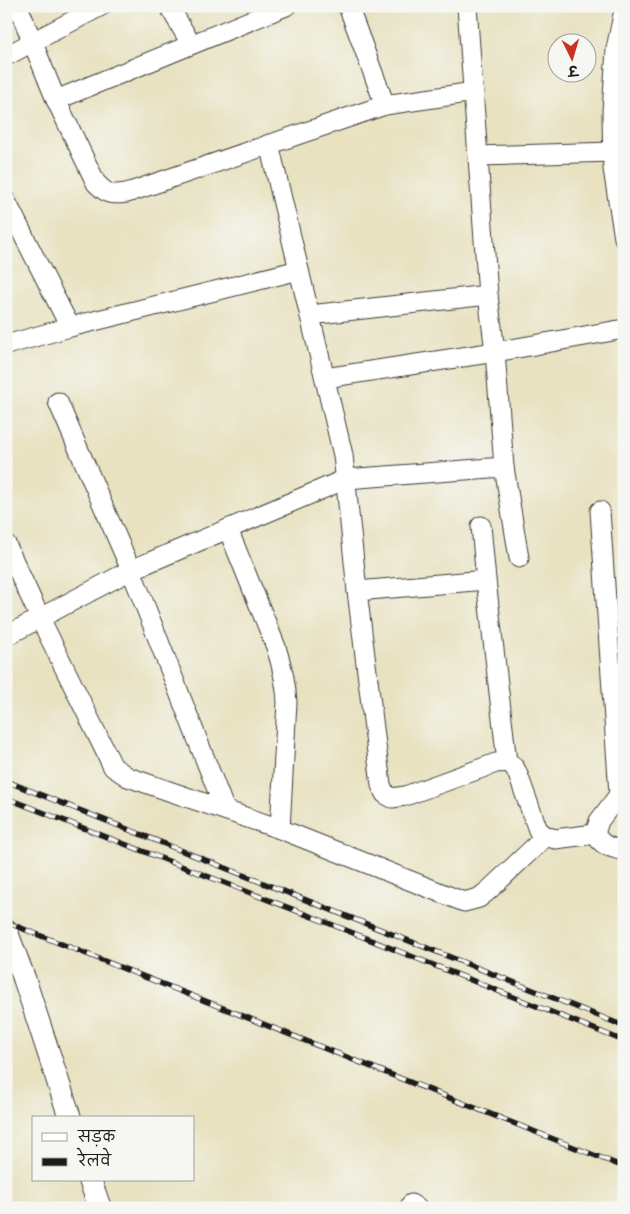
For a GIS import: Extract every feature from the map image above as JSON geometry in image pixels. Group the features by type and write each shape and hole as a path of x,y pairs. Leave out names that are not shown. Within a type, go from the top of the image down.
{"street":[{"path":"18,6 56,100 96,183 105,192 115,194 127,193 385,105 474,92"},
{"path":"6,56 101,6"},
{"path":"169,6 191,44"},
{"path":"56,100 286,6"},
{"path":"348,6 385,105"},
{"path":"467,6 488,295 495,352 504,467 519,558"},
{"path":"624,10 616,49 618,112 613,152 614,169 620,190 624,238"},
{"path":"269,144 343,455 357,591 381,785 385,794 392,798 405,796 496,763 507,762 513,765 517,772 538,830 546,836 555,839 595,834"},
{"path":"478,156 613,152"},
{"path":"6,201 70,326"},
{"path":"6,345 70,326 299,270"},
{"path":"310,315 488,295"},
{"path":"325,378 624,330"},
{"path":"58,402 131,570 225,810"},
{"path":"6,636 131,570 346,479 504,467"},
{"path":"595,834 599,821 621,791 600,511"},
{"path":"481,526 507,762"},
{"path":"228,529 276,647 286,683 287,702 280,829"},
{"path":"6,544 112,767 128,777 280,829 464,902 479,898 489,890 546,836"},
{"path":"357,591 486,580"},
{"path":"595,834 601,843 624,851"},
{"path":"6,930 15,974 69,1116"},
{"path":"91,1182 100,1208"}],"railway":[{"path":"6,781 624,1026"},
{"path":"6,798 624,1041"},
{"path":"6,922 624,1167"}]}
